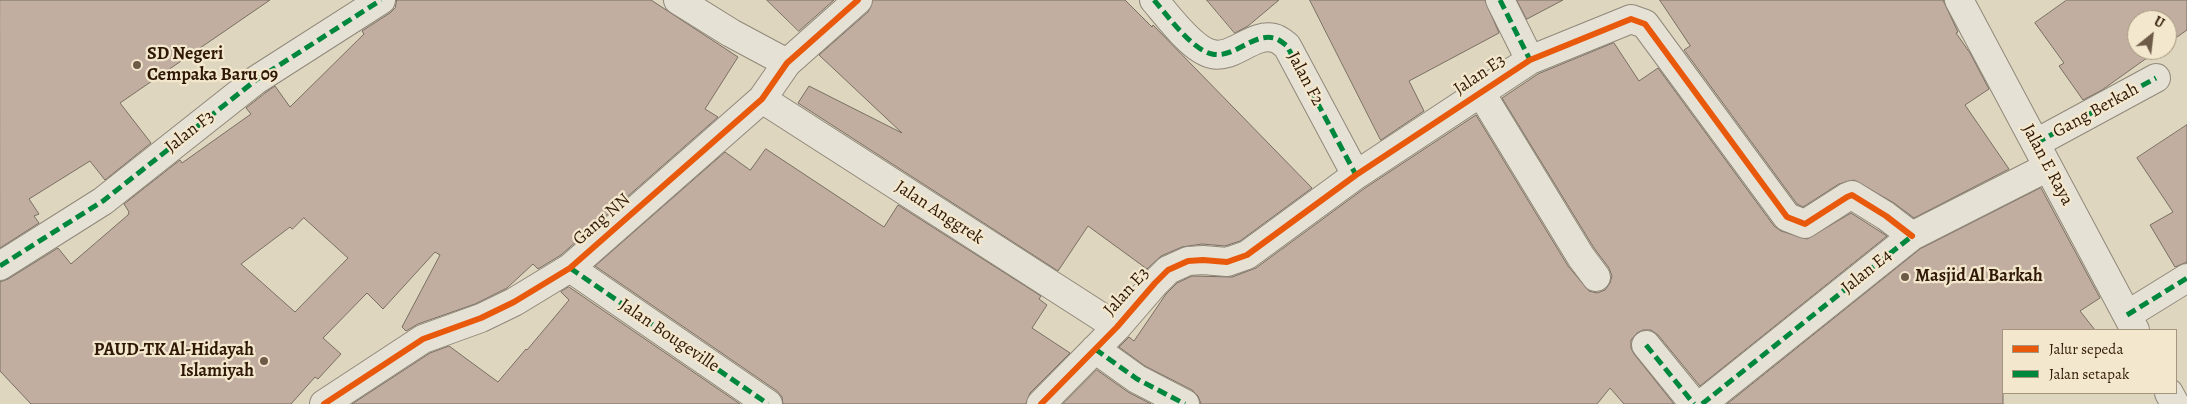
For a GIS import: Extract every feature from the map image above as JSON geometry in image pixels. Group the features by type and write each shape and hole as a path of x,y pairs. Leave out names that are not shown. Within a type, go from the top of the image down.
{"street":[{"name":"Jalan F3","path":"0,266 103,201 256,80 381,0"},
{"path":"678,0 731,33 787,63"},
{"name":"Gang NN","path":"324,404 423,340 481,318 514,302 570,268 762,99 787,63 858,0"},
{"name":"Jalan F2","path":"1154,0 1191,42 1212,54 1226,54 1262,38 1275,38 1287,46 1356,175"},
{"path":"1500,0 1530,60"},
{"name":"Jalan E Raya","path":"1959,0 2131,322"},
{"name":"Jalan E3","path":"1041,404 1117,327 1168,270 1188,261 1227,262 1247,255 1356,175 1530,60 1631,19 1645,24 1787,217 1805,224 1847,197 1852,196 1886,216 1912,236"},
{"name":"Gang Berkah","path":"2042,155 2156,78"},
{"path":"1480,93 1581,257 1596,277"},
{"name":"Jalan Anggrek","path":"762,99 1117,327"},
{"name":"Jalan E4","path":"1702,404 1912,236 2042,155"},
{"name":"Jalan Bougeville","path":"570,268 768,404"},
{"path":"2131,322 2187,278"},
{"path":"1646,344 1694,404"},
{"path":"1095,349 1137,378 1185,404"}],"building":[{"path":"0,0 270,0 120,103 151,143 105,180 90,161 29,199 39,214 34,216 39,223 0,248"},
{"path":"397,0 651,0 738,57 705,109 718,117 561,255 538,269 533,264 507,288 475,304 418,324 406,331 402,327 440,255 435,252 383,309 367,293 323,338 341,354 318,379 315,377 291,404 31,404 0,371 0,282 58,248 71,264 128,215 129,212 124,204 180,160 182,163 251,114 246,108 275,86 290,107 364,34 362,31 395,8","holes":["304,218 348,258 295,312 241,264 290,227 292,229"]},
{"path":"767,0 834,0 799,31"},
{"path":"873,0 1125,0 1152,27 1153,25 1312,188 1240,241 1225,246 1202,244 1182,247 1161,256 1147,269 1088,226 1058,271 798,103 809,86 902,133 819,55 868,12"},
{"path":"1207,0 1279,0 1248,26 1235,33"},
{"path":"1310,0 1485,0 1499,33 1409,81 1424,111 1381,140"},
{"path":"1517,0 1563,0 1527,19"},
{"path":"1660,0 1943,0 1958,32 1956,33 1970,53 1989,89 1965,105 2009,169 1914,218 1894,203 1854,180 1839,184 1803,207 1797,204 1684,50 1690,46"},
{"path":"2067,0 2187,0 2187,30 2177,37 2177,10 2127,10 2127,60 2144,60 2102,90 2083,100 2059,66 2064,63 2035,23"},
{"path":"1614,43 1639,81 1658,68 1774,226 1781,231 1807,239 1851,213 1887,236 1700,386 1658,335 1651,330 1643,330 1637,333 1631,340 1631,348 1634,354 1674,404 1624,404 1610,388 1597,404 1201,404 1198,396 1192,390 1145,366 1119,347 1129,337 1134,341 1166,294 1177,283 1192,276 1232,277 1256,268 1365,188 1476,115 1568,266 1589,291 1597,293 1605,290 1612,276 1609,268 1594,248 1502,98 1538,74"},
{"path":"2187,125 2187,262 2175,267 2150,225 2173,212 2137,158"},
{"path":"766,149 884,227 898,205 1041,296 1039,299 1047,305 1032,328 1070,353 1030,393 1026,404 783,404 782,397 777,391 595,266 725,152 750,170"},
{"path":"2041,188 2100,298 2080,311 2094,329 2002,329 2003,404 1727,404 1920,249"},
{"path":"569,287 740,404 352,404 430,353 449,346 498,382 569,300 561,292"},
{"path":"1097,370 1128,392 1151,404 1063,404"}],"marked path":[{"path":"0,266 103,201 256,80 381,0"},
{"path":"1154,0 1188,39 1196,46 1212,54 1228,53 1266,37 1281,41 1287,46 1356,175"},
{"path":"1500,0 1530,60"},
{"path":"2036,143 2156,78"},
{"path":"1702,404 1912,236"},
{"path":"570,268 768,404"},
{"path":"2127,315 2187,278"},
{"path":"1646,345 1694,404"},
{"path":"1095,349 1137,379 1185,404"}],"cycle path":[{"path":"324,404 423,339 481,318 514,302 570,268 762,99 787,63 858,0"},
{"path":"1041,404 1117,327 1168,270 1188,261 1227,262 1247,255 1356,175 1530,60 1631,19 1645,24 1787,217 1805,224 1852,195 1886,216 1912,236"}],"place":[{"name":"SD Negeri Cempaka Baru 09","path":"137,65"},
{"name":"Masjid Al Barkah","path":"1905,277"},
{"name":"PAUD-TK Al-Hidayah Islamiyah","path":"264,361"}]}
